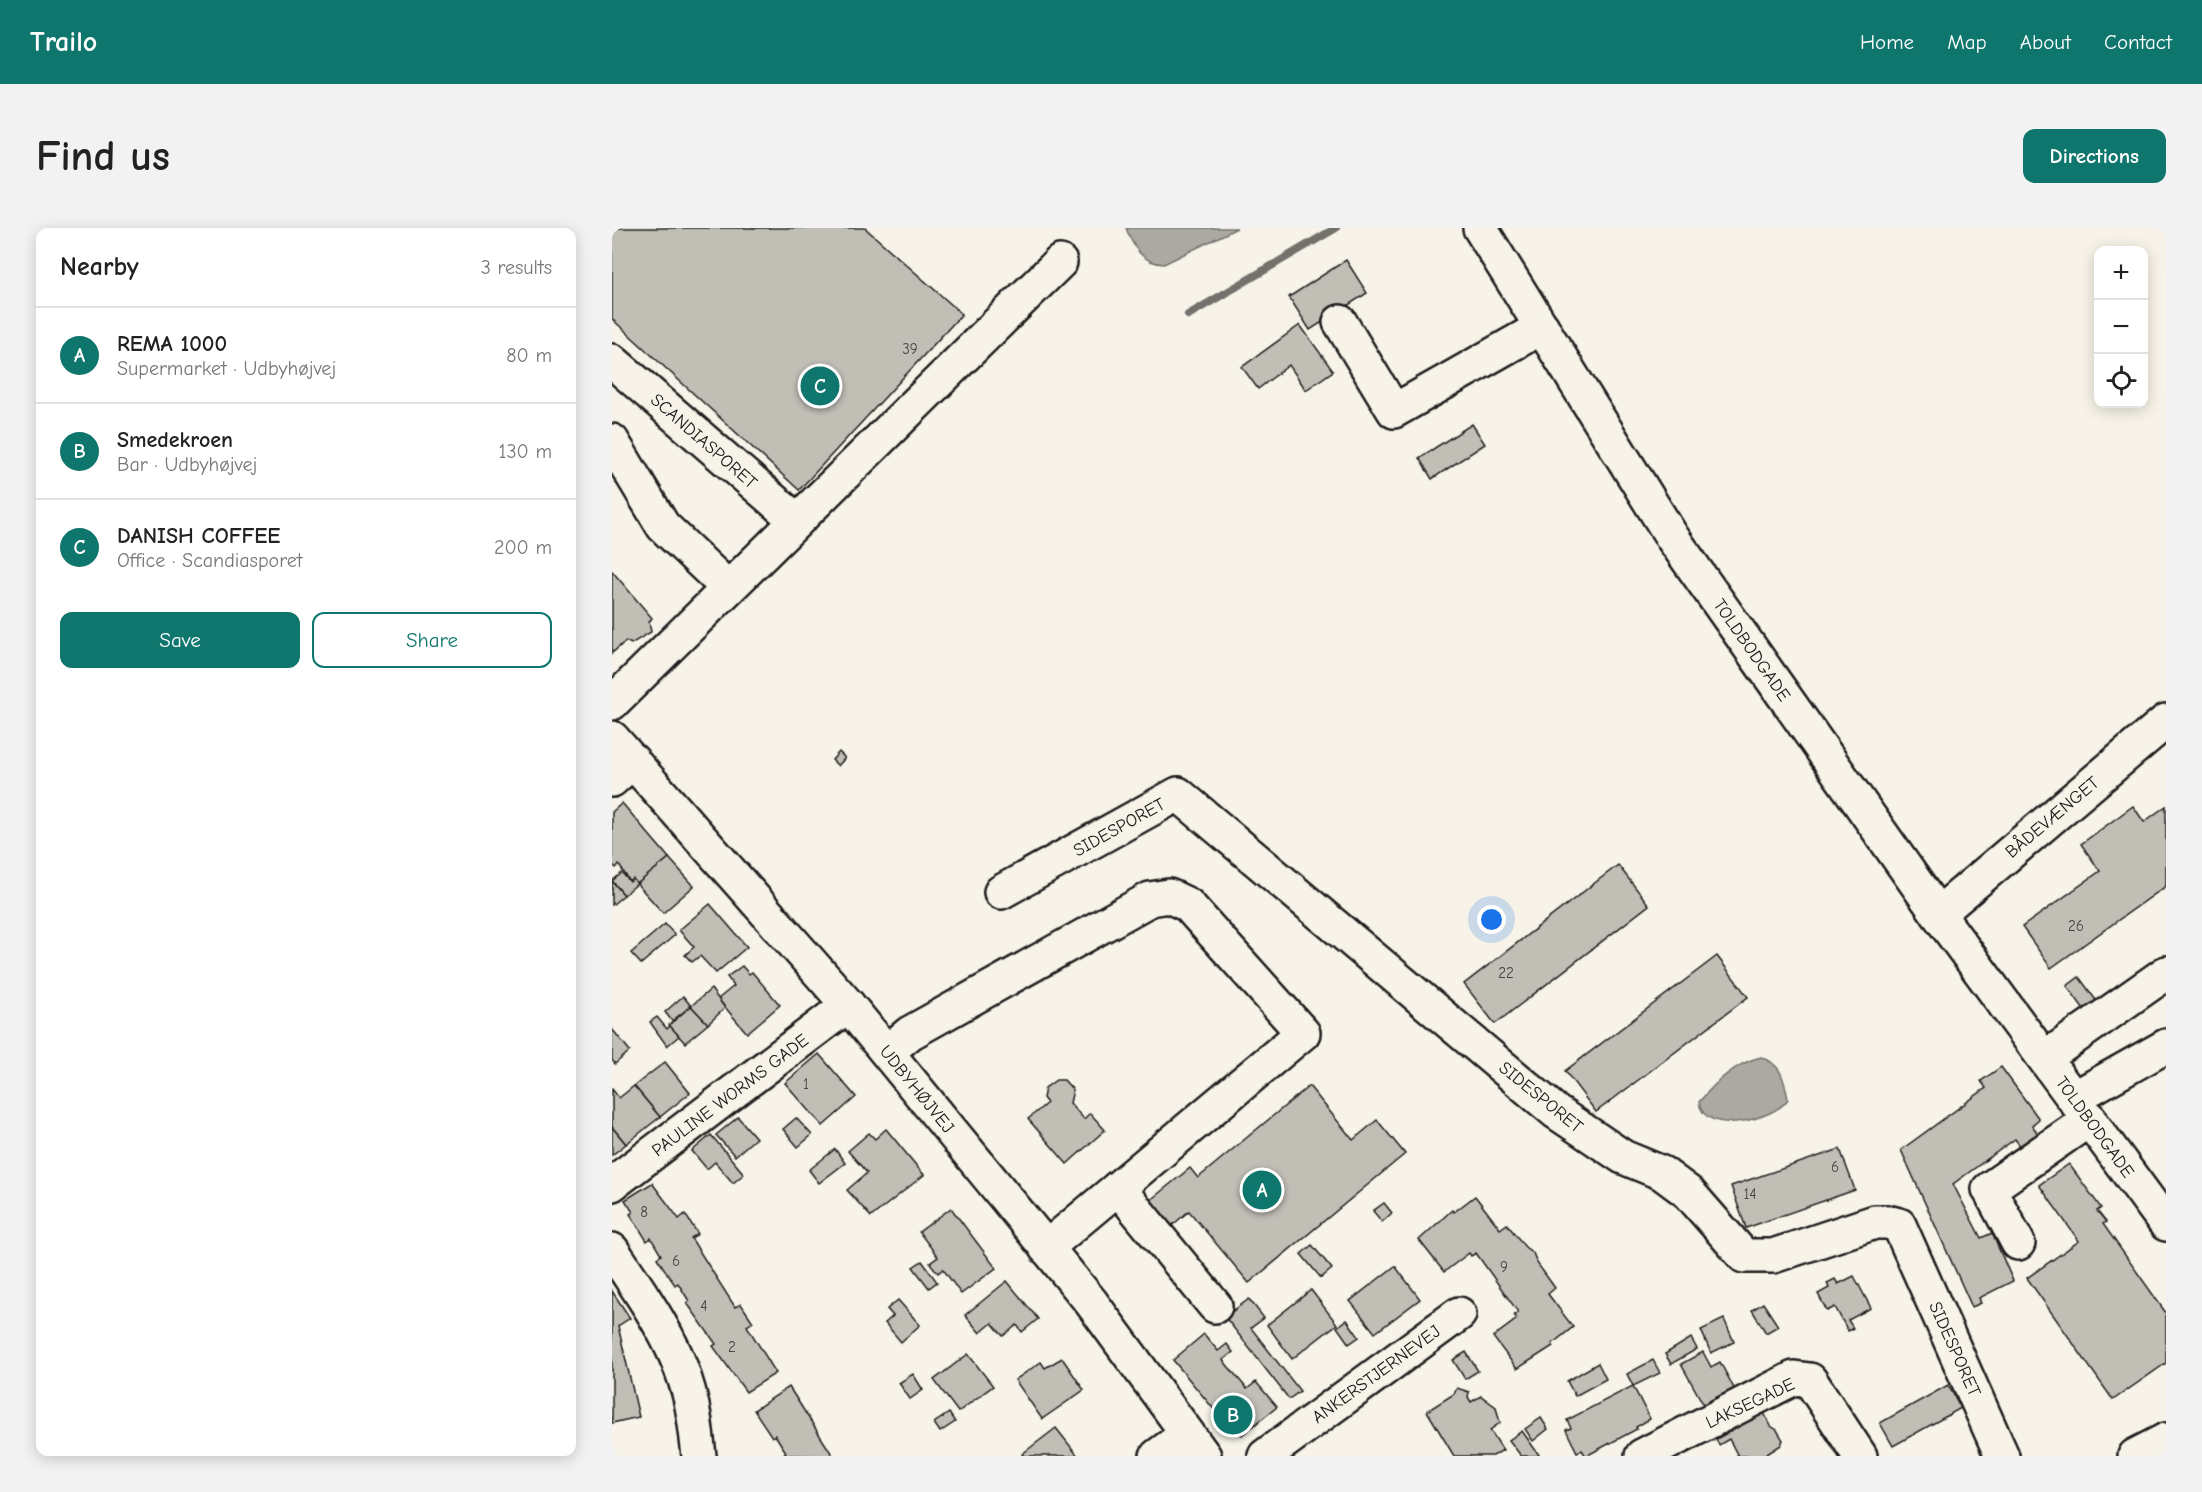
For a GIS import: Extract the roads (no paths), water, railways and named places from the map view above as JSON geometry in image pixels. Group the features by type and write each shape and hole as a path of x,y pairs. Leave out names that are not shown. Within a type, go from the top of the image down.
{"street":[{"name":"TOLDBODGADE","path":"1480,228 1672,537 1938,914 2166,1224"},
{"path":"612,703 1060,262"},
{"path":"1341,322 1394,411 1542,327"},
{"name":"SCANDIASPORET","path":"612,361 796,520"},
{"path":"612,441 663,526 728,588"},
{"name":"BÅDEVÆNGET","path":"1938,914 2166,721"},
{"name":"UDBYHØJVEJ","path":"619,759 848,1005 1091,1302 1196,1445"},
{"name":"SIDESPORET","path":"1001,892 1178,794 1556,1112 1623,1157 1662,1173 1689,1193 1744,1256 1773,1256 1875,1222 1899,1225 2002,1456"},
{"path":"887,1052 910,1033 1150,899 1169,896 1188,905 1303,1033 1046,1248"},
{"name":"TOLDBODGADE","path":"2045,1059 2166,973"},
{"name":"PAULINE WORMS GADE","path":"612,1185 848,1005"},
{"path":"2018,1243 1989,1189 2082,1109 2166,1046"},
{"path":"1118,1188 1215,1306"},
{"path":"612,1251 649,1305 686,1380 694,1412 699,1456"},
{"name":"ANKERSTJERNEVEJ","path":"1264,1456 1459,1314"},
{"name":"LAKSEGADE","path":"1642,1456 1794,1378 1810,1380 1860,1456"},
{"path":"2135,1456 2166,1440"},
{"path":"1157,1456 1196,1445"}],"waterway":[{"path":"1188,315 1336,228"}],"place":[{"name":"DANISH COFFEE","path":"820,386"},
{"name":"REMA 1000","path":"1262,1190"},
{"name":"Smedekroen","path":"1233,1415"}]}
